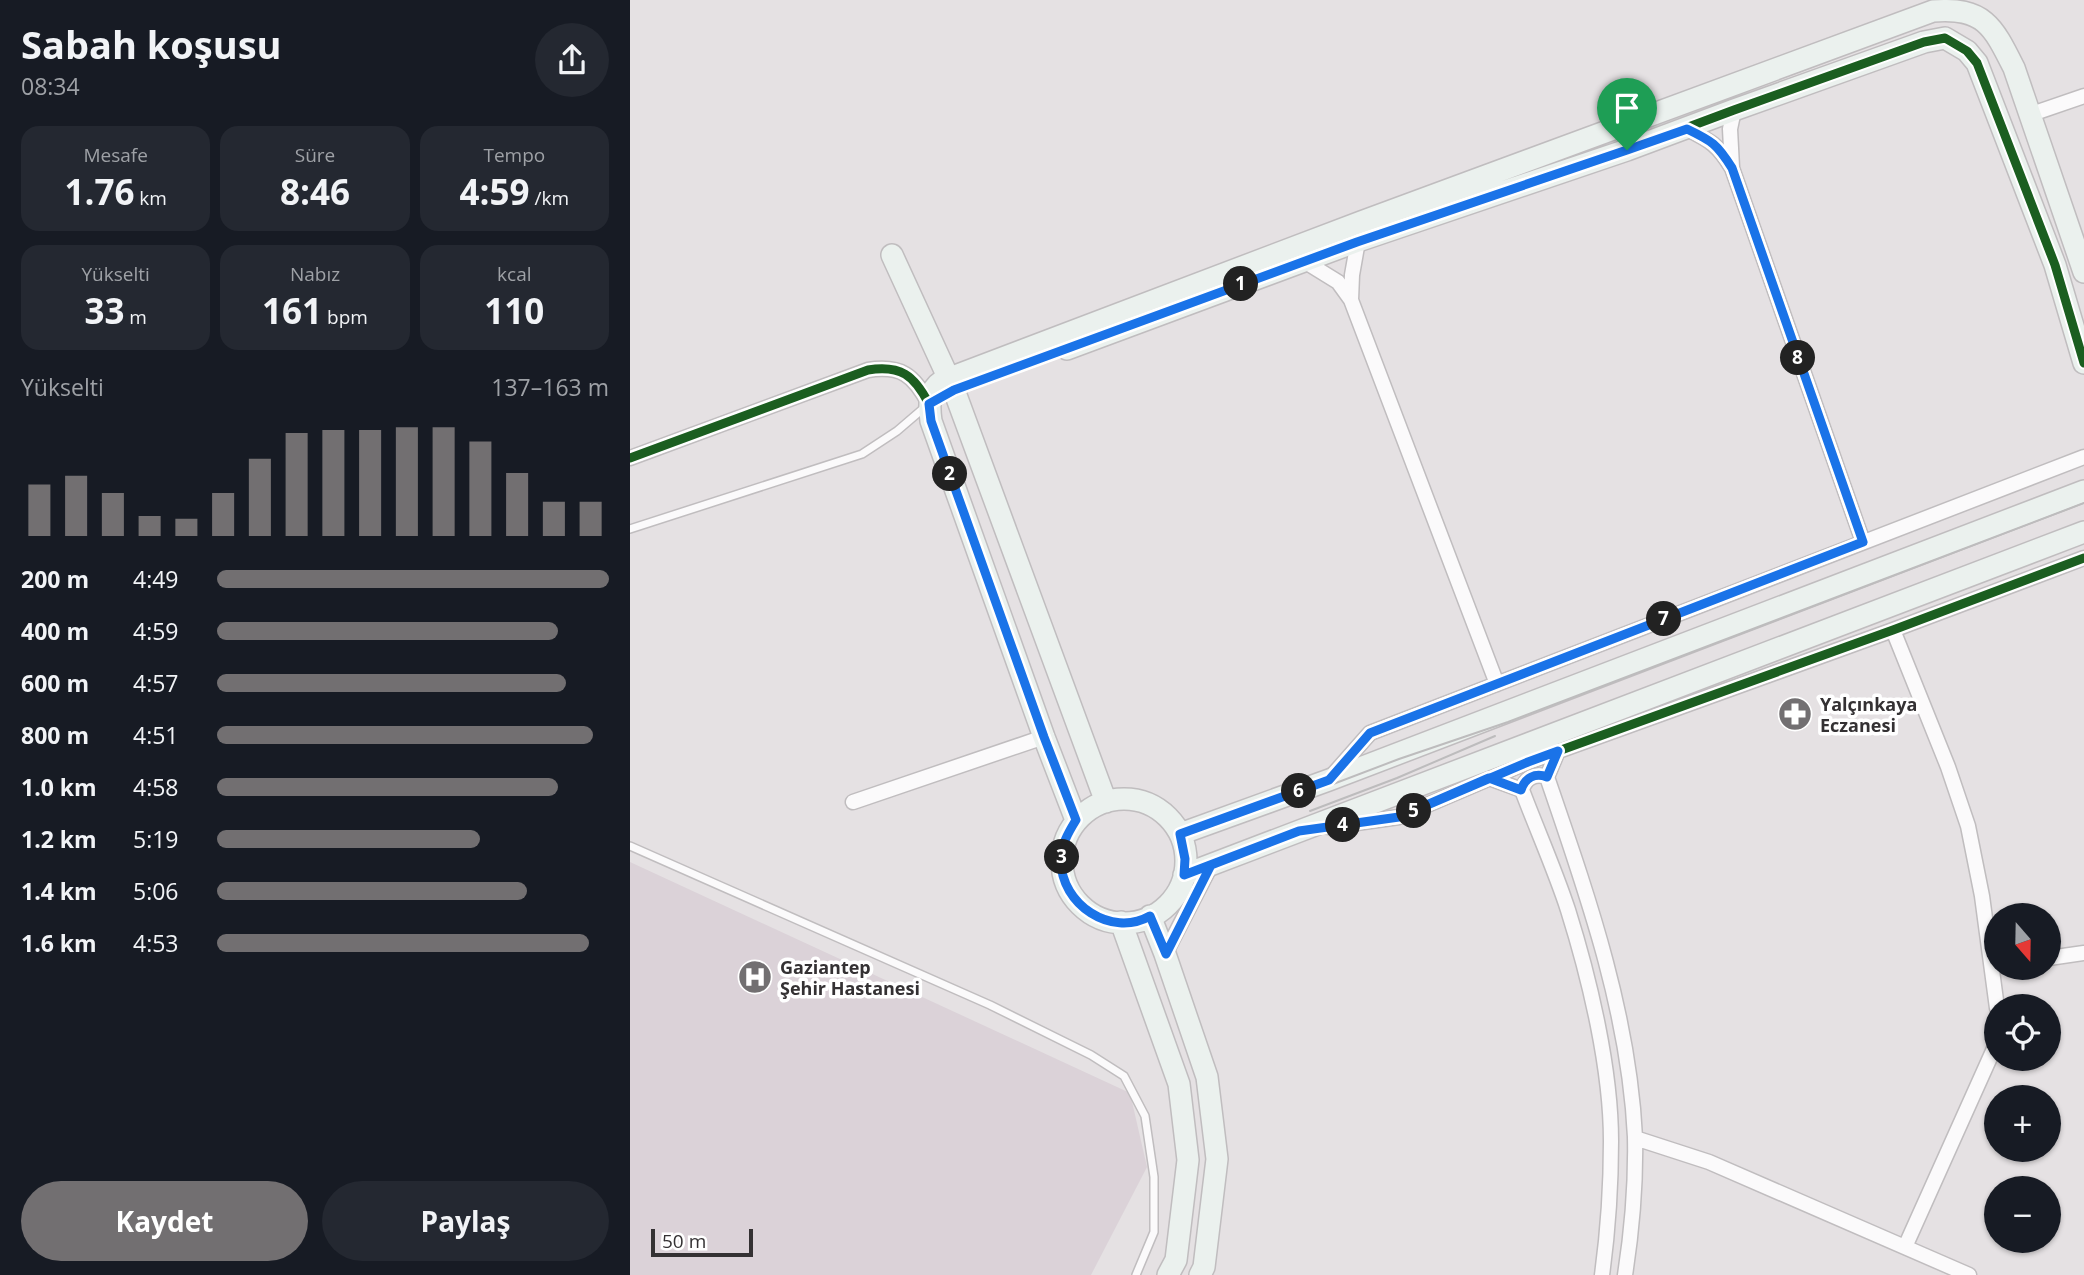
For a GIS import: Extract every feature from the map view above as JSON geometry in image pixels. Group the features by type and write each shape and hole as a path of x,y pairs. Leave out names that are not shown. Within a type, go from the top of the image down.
{"street":[{"path":"952,384 1361,222 1953,5 1986,22 1999,39 2014,68 2029,115 2079,240 2084,272"},
{"path":"930,413 935,386 952,384 1687,129 1924,42 1945,38 1967,51 1977,64 2055,265 2084,363"},
{"path":"2029,115 2084,96"},
{"path":"1732,168 1730,130 1734,110"},
{"path":"1687,129 1719,148 1732,168 1863,542"},
{"path":"1351,300 1357,242"},
{"path":"892,255 952,384 1106,802"},
{"path":"1304,261 1338,282 1351,300 1497,684"},
{"path":"630,458 868,370 894,369 914,381 921,390 930,413 1076,820"},
{"path":"1329,780 1370,733 2084,457"},
{"path":"1180,834 1329,780 2084,491"},
{"path":"1184,875 2084,532"},
{"path":"1299,831 1399,817 1558,751 2084,558"},
{"path":"1893,630 1948,767 1968,826 1984,908"},
{"path":"853,802 1044,737"},
{"path":"1558,751 1547,777 1589,900 1612,983 1627,1063 1635,1138 1631,1222 1625,1275"},
{"path":"1547,777 1530,777 1521,790 1567,908 1598,1030 1611,1139 1608,1221 1602,1275"},
{"path":"1489,778 1521,790"},
{"path":"1131,799 1151,804 1168,817 1180,834 1185,859 1184,875 1176,894 1163,909 1136,921 1106,920 1088,912 1074,898 1064,881 1061,861 1064,840 1076,820 1091,808 1106,802 1131,799"},
{"path":"1166,954 1211,865"},
{"path":"1150,916 1166,954 1207,1077 1217,1159 1204,1267 1200,1275"},
{"path":"1121,922 1180,1084 1188,1160 1176,1260 1168,1275"},
{"path":"2062,956 2084,953"},
{"path":"1905,1247 1984,1071"},
{"path":"1635,1138 1709,1162 1969,1275"}],"lane":[{"path":"630,529 862,454 930,413"},
{"path":"630,846 990,1005 1091,1055 1124,1076 1145,1116 1154,1177 1154,1232 1136,1275"}],"shaded area":[{"name":"Gaziantep Şehir Hastanesi","path":"630,862 1130,1093 1147,1167 1091,1275 630,1275"}],"tram line":[{"path":"1299,797 1508,722 2084,503"},
{"path":"1310,811 1397,778 1495,736"}],"cycle path":[{"path":"630,458 868,370 889,369 905,374 918,386 929,404 954,390 1358,241 1627,150 1924,42 1945,38 1967,51 1977,63 2055,265 2084,363"},
{"path":"1299,831 1399,817 1528,762 2084,558"}],"place":[{"name":"Yalçınkaya Eczanesi","path":"1795,714"},
{"name":"Gaziantep Şehir Hastanesi","path":"755,977"}],"route":[{"path":"1627,150 1304,261 954,390 929,404 931,421 1076,820 1064,840 1061,861 1064,881 1074,898 1088,912 1106,920 1126,923 1150,916 1166,954 1211,865 1299,831 1399,817 1489,778 1558,751 1547,777 1530,777 1521,790 1489,778 1399,817 1299,831 1184,875 1185,859 1180,834 1329,780 1370,733 1863,542 1732,168 1719,148 1687,129 1627,150"}]}
